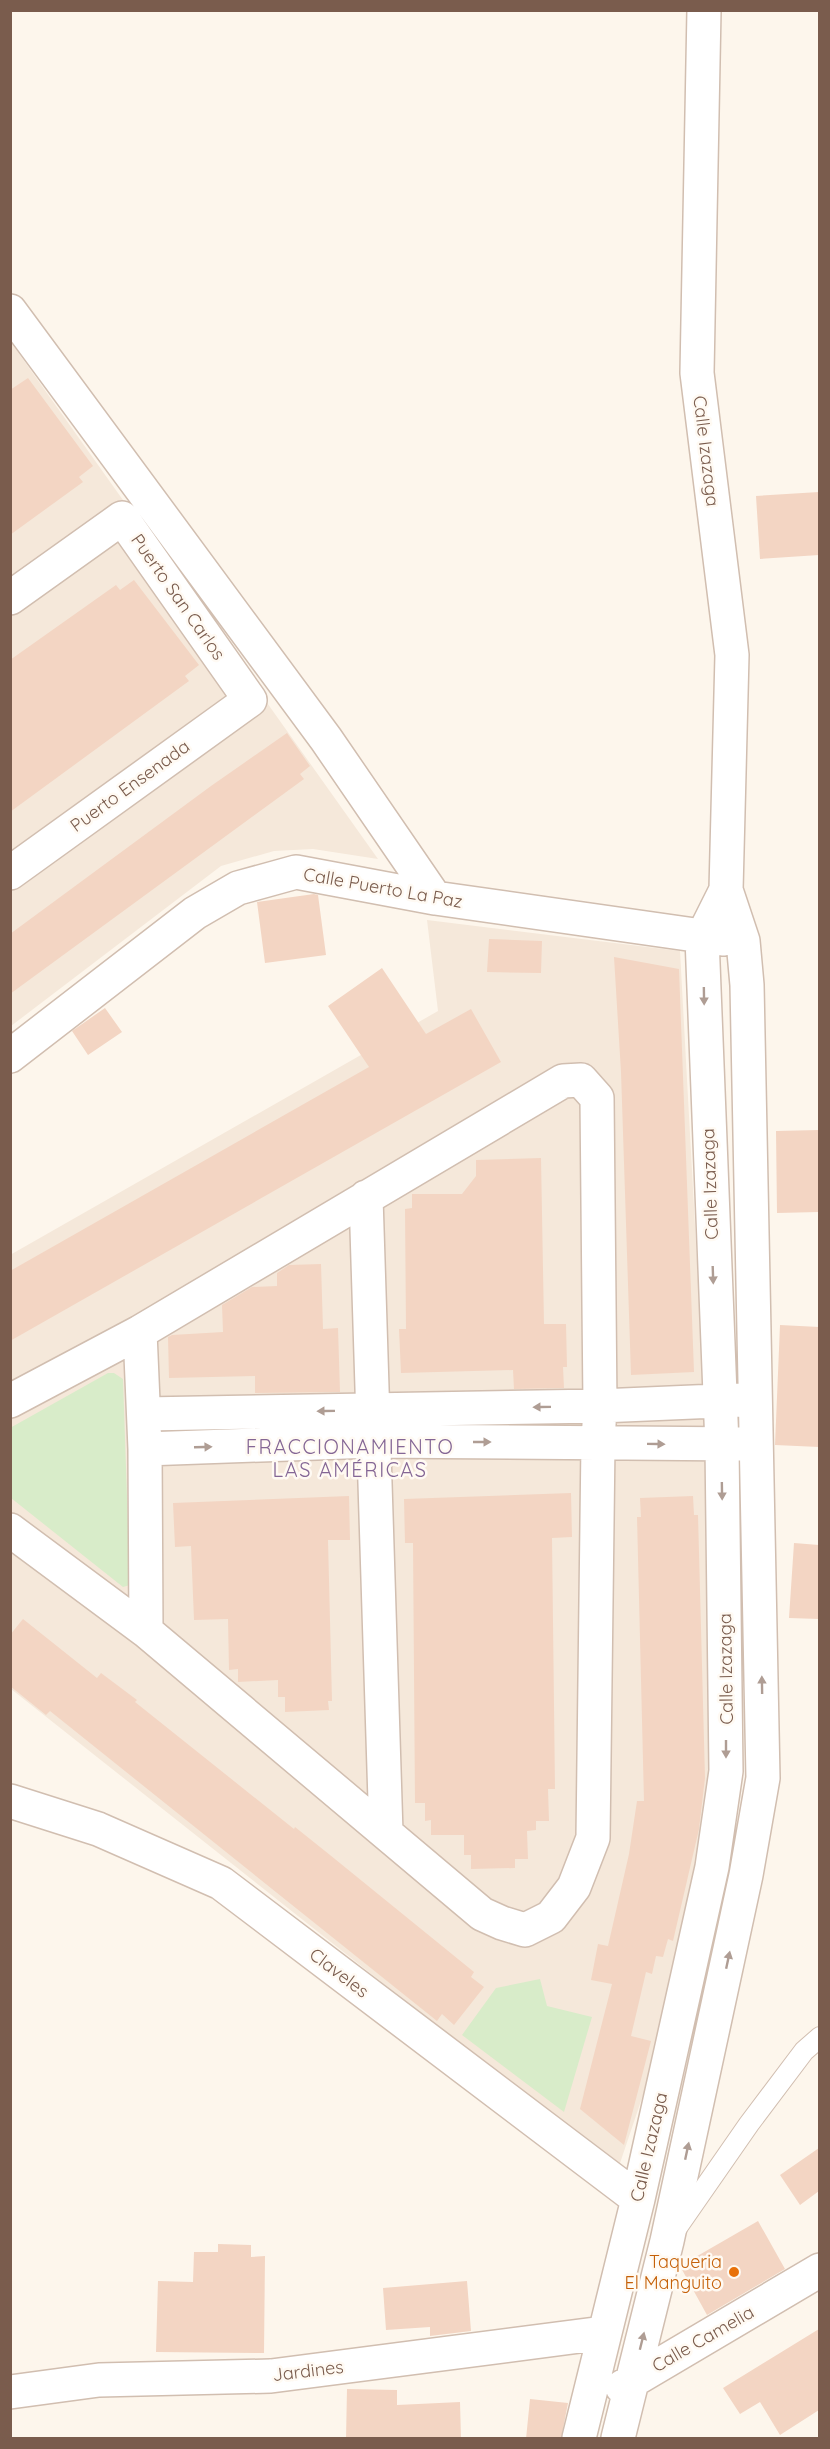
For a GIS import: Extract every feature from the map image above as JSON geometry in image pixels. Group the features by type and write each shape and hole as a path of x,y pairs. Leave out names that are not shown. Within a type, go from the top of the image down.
{"street":[{"name":"Calle Izazaga","path":"618,2439 667,2241 746,1875 763,1778 747,985 743,941 726,890 732,655 697,373 704,10"},
{"path":"10,311 326,739 435,898"},
{"name":"Puerto San Carlos","path":"10,598 122,518 250,700"},
{"name":"Puerto Ensenada","path":"10,873 250,700"},
{"name":"Calle Puerto La Paz","path":"10,1056 195,913 238,888 296,872 435,898 702,938 743,941"},
{"name":"Calle Izazaga","path":"579,2439 603,2333 638,2199 712,1867 726,1771 722,1445 718,1400 702,938 726,890"},
{"path":"10,1401 140,1332 563,1081 581,1080 597,1098 600,1406 593,1838 574,1887 551,1917 525,1929 502,1923 482,1914 146,1631 10,1530"},
{"path":"366,1197 386,1833"},
{"path":"140,1332 145,1449 146,1631"},
{"path":"145,1449 600,1406 757,1400"},
{"path":"144,1414 372,1426 598,1443 722,1445 757,1443"},
{"name":"Claveles","path":"10,1801 98,1829 221,1883 638,2199"},
{"name":"Calle Camelia","path":"586,2407 819,2271"},
{"name":"Jardines","path":"10,2392 99,2380 271,2376 603,2333"}],"lane":[{"path":"667,2241 770,2096 804,2051 819,2037"}],"shaded area":[{"path":"10,341 378,859 313,849 274,851 221,866 11,1026"},
{"path":"427,920 680,951 706,1427 714,1782 644,2092 618,2169 11,1689 10,1255 438,1011"}],"green space":[{"path":"108,1373 114,1373 123,1379 130,1585 123,1587 11,1498 10,1428"},
{"path":"540,1979 547,2006 592,2017 564,2112 462,2035 496,1988"}],"building":[{"path":"28,378 93,466 79,477 83,482 10,535 10,390"},
{"path":"819,492 819,555 760,559 756,496"},
{"path":"134,580 199,665 185,676 189,681 10,812 10,660 116,585 120,590"},
{"path":"287,733 310,766 300,774 304,779 10,994 10,934"},
{"path":"318,895 326,955 265,963 257,902"},
{"path":"489,939 542,941 541,973 487,972"},
{"path":"614,957 679,969 694,1372 631,1375 621,1072"},
{"path":"382,968 426,1034 471,1009 501,1062 10,1341 10,1271 369,1067 328,1006"},
{"path":"105,1008 122,1032 88,1055 72,1031"},
{"path":"819,1130 819,1212 777,1213 776,1131"},
{"path":"541,1158 544,1324 566,1324 567,1367 563,1367 564,1388 514,1389 513,1370 401,1373 399,1329 406,1329 405,1209 412,1208 412,1194 462,1194 476,1176 476,1160"},
{"path":"321,1264 323,1329 338,1328 340,1392 255,1393 255,1376 169,1378 168,1337 223,1332 222,1305 252,1287 277,1286 277,1273 289,1265"},
{"path":"780,1325 819,1327 819,1447 775,1445"},
{"path":"571,1493 572,1537 552,1538 555,1789 548,1789 549,1821 536,1821 536,1830 527,1831 528,1859 515,1859 515,1868 471,1869 471,1855 464,1855 464,1835 431,1835 431,1820 425,1821 425,1803 415,1803 413,1543 405,1543 404,1499"},
{"path":"349,1496 350,1540 328,1540 332,1701 328,1701 329,1710 285,1712 285,1697 278,1697 278,1680 238,1682 238,1669 229,1670 228,1619 194,1620 191,1546 175,1547 173,1503"},
{"path":"693,1496 694,1515 698,1515 705,1778 699,1829 673,1941 668,1939 663,1957 656,1956 652,1974 646,1972 631,2036 651,2041 624,2145 580,2109 612,1984 591,1980 598,1944 608,1946 629,1854 637,1801 644,1801 637,1517 641,1517 640,1498"},
{"path":"794,1543 819,1545 819,1619 789,1618"},
{"path":"23,1619 97,1678 101,1673 137,1700 135,1702 294,1829 295,1827 474,1972 471,1977 484,1987 454,2025 442,2014 437,2021 50,1711 46,1715 10,1686 10,1635"},
{"path":"819,2148 819,2191 800,2205 780,2175"},
{"name":"Taqueria El Manguito","path":"758,2221 785,2269 707,2315 680,2266"},
{"path":"218,2244 251,2245 251,2257 265,2256 264,2353 156,2352 158,2281 193,2282 194,2252 218,2252"},
{"path":"467,2281 471,2331 430,2336 430,2327 386,2330 383,2288"},
{"path":"819,2329 819,2410 780,2435 760,2402 740,2414 723,2388"},
{"path":"347,2389 397,2390 397,2405 460,2402 461,2439 346,2439"},
{"path":"530,2399 568,2403 561,2439 526,2439"}],"place":[{"name":"Taqueria El Manguito","path":"734,2272"}],"district":[{"name":"FRACCIONAMIENTO LAS AMÉRICAS","path":"350,1458"}]}
